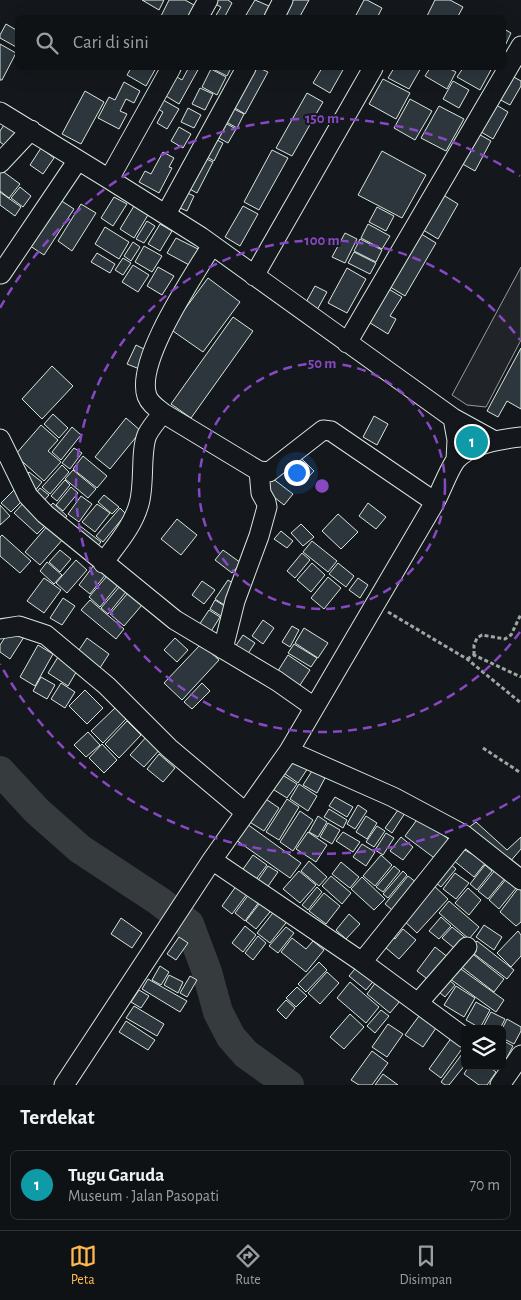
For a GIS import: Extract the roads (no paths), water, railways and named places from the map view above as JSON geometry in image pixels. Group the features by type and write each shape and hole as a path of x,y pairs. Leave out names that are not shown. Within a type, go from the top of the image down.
{"street":[{"path":"276,15 283,0"},
{"path":"347,343 521,46"},
{"path":"110,178 170,70"},
{"path":"166,214 245,70"},
{"path":"254,276 372,70"},
{"path":"0,112 166,214 453,418 493,440"},
{"path":"0,163 31,130"},
{"path":"1,274 78,160"},
{"path":"212,246 172,313 149,361 146,382 147,396 152,405 259,471 269,472 323,430 331,431 435,502"},
{"path":"103,563 129,528 139,506 143,481 145,441 163,413"},
{"path":"64,1085 212,860 289,751 435,502 456,460 457,440 453,418"},
{"path":"456,460 473,448 493,440 521,437"},
{"path":"0,438 15,468 20,483 28,496 45,514 103,563 176,620 276,681 314,707"},
{"path":"223,649 235,601 259,536 267,508 261,493 259,471"},
{"path":"0,629 19,626 46,635 107,686 168,748 245,812"},
{"path":"289,751 393,797 464,835 521,880"},
{"path":"362,962 464,835"},
{"path":"212,860 362,962 461,1035"},
{"path":"418,1003 467,947"},
{"path":"504,1074 521,1055"}],"waterway":[{"path":"0,771 37,811 80,849 159,901 189,924 207,972 218,1012 231,1037 246,1054 289,1085"}],"place":[{"name":"Tugu Garuda","path":"472,442"}]}
